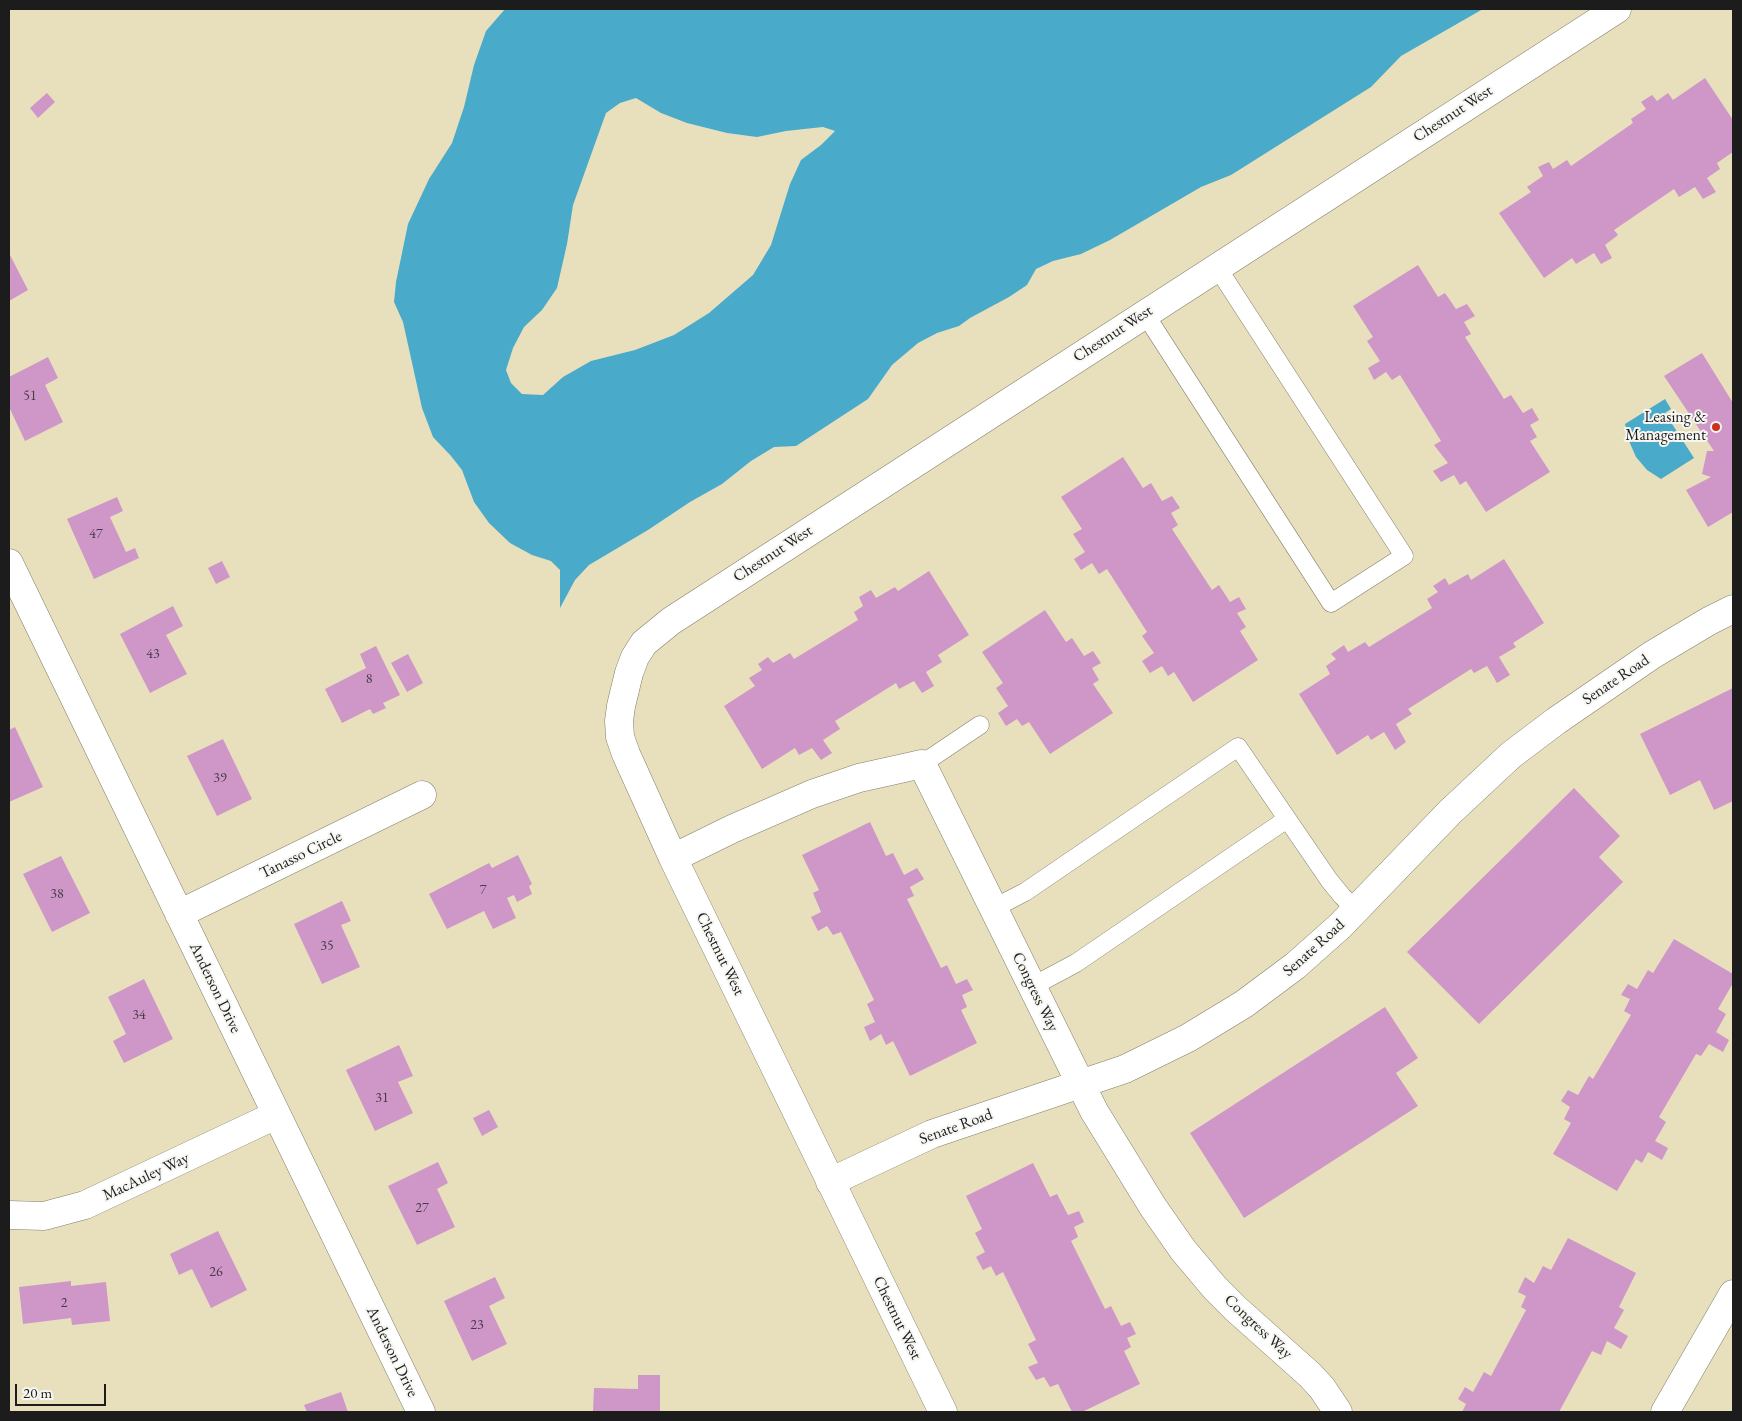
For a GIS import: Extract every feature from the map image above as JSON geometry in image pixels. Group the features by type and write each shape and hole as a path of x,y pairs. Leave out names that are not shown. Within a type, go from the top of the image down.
{"street":[{"name":"Chestnut West","path":"943,1412 673,858 633,771 620,737 619,721 624,689 635,657 644,643 671,620 1617,9"},
{"name":"Anderson Drive","path":"9,563 421,1412"},
{"name":"Senate Road","path":"830,1182 932,1134 1125,1070 1188,1038 1244,1004 1295,966 1340,926 1450,812 1510,755 1652,655 1709,621 1733,610"},
{"path":"673,858 732,829 812,794 859,778 922,764"},
{"name":"Congress Way","path":"922,764 1033,986 1080,1085 1153,1206 1183,1250 1215,1288 1310,1375 1322,1388 1338,1412"},
{"name":"Tanasso Circle","path":"179,914 422,795"},
{"name":"MacAuley Way","path":"9,1215 44,1216 85,1205 276,1114"},
{"path":"1665,1412 1733,1294"}],"lane":[{"path":"1145,314 1331,603 1404,556 1218,267"},
{"path":"922,764 980,725"},
{"path":"994,908 1026,892 1238,747 1329,880 1356,910"},
{"path":"1033,986 1076,963 1287,819"}],"water":[{"path":"505,9 1483,9 1401,56 1371,87 1231,175 1201,187 1110,240 1081,254 1053,261 1036,269 1027,285 1009,297 959,326 937,333 918,343 892,365 868,399 796,446 774,447 751,461 722,484 589,565 575,580 560,608 560,570 551,561 532,555 510,543 489,523 474,502 462,470 433,437 422,408 403,322 394,302 396,282 408,224 429,179 452,143 464,107 474,65 486,31","holes":["636,98 661,113 687,123 727,133 757,137 786,131 823,127 835,131 821,145 801,160 790,184 771,245 753,275 709,313 674,335 635,350 591,361 563,377 543,395 522,394 511,383 506,370 513,348 524,327 542,310 557,288 573,205 606,113 620,103"]},
{"path":"1665,399 1671,409 1665,413 1694,458 1661,479 1647,470 1636,457 1629,441 1625,424"}],"building":[{"path":"1705,78 1733,120 1733,152 1717,163 1720,169 1707,178 1716,192 1703,199 1695,187 1679,197 1674,189 1614,230 1618,235 1605,245 1612,258 1601,264 1594,253 1576,264 1572,258 1544,278 1499,213 1531,192 1527,187 1543,176 1538,167 1549,162 1553,169 1567,160 1571,166 1633,123 1631,119 1646,109 1641,102 1652,95 1657,101 1668,93 1673,100"},
{"path":"47,93 55,102 38,118 30,108"},
{"path":"9,253 28,290 9,301"},
{"path":"1418,265 1438,297 1445,293 1456,309 1467,304 1475,316 1464,322 1471,334 1465,337 1504,399 1511,395 1523,413 1532,408 1539,420 1530,425 1537,437 1530,441 1550,472 1486,512 1466,481 1460,485 1454,475 1441,482 1433,471 1448,463 1434,445 1441,441 1400,375 1392,380 1386,372 1374,380 1368,368 1380,361 1367,341 1373,337 1353,306"},
{"name":"Leasing & Management","path":"1702,353 1733,403 1733,512 1708,527 1686,490 1711,477 1702,474 1707,451 1714,451 1664,376"},
{"path":"48,357 58,378 45,385 63,422 25,441 9,407 9,377"},
{"path":"1123,457 1143,488 1151,483 1162,501 1172,496 1180,508 1171,513 1178,525 1172,529 1212,590 1219,585 1230,602 1239,597 1246,609 1237,613 1246,627 1240,631 1258,660 1193,702 1174,672 1168,676 1162,666 1150,673 1142,661 1154,653 1142,636 1147,632 1107,569 1099,574 1092,563 1081,570 1074,559 1085,552 1073,534 1082,529 1061,497"},
{"path":"117,497 123,511 110,517 126,552 135,548 139,558 94,579 67,519"},
{"path":"1504,559 1544,623 1513,643 1516,647 1499,657 1510,675 1497,683 1487,666 1474,673 1471,669 1408,709 1412,714 1396,724 1406,742 1395,750 1384,732 1371,740 1368,735 1337,755 1299,694 1330,674 1326,666 1336,659 1331,654 1344,645 1348,652 1365,642 1369,647 1432,608 1427,599 1438,592 1433,586 1445,578 1449,585 1468,574 1471,580"},
{"path":"222,561 230,577 216,584 208,568"},
{"path":"929,571 969,635 938,655 942,662 926,672 934,686 922,693 914,681 899,689 896,683 835,721 840,729 823,740 832,753 821,760 812,748 799,755 795,748 762,769 724,706 755,686 749,678 762,670 758,664 768,657 773,663 790,653 794,659 858,620 854,612 863,606 859,597 871,590 876,598 895,587 898,591"},
{"path":"173,606 183,626 166,635 187,674 150,693 120,634"},
{"path":"1045,610 1066,642 1072,638 1084,656 1093,651 1101,663 1092,668 1099,680 1093,684 1113,713 1050,754 1029,722 1022,726 1017,719 1006,726 998,713 1008,706 996,688 1003,683 982,652"},
{"path":"376,646 400,695 383,703 386,708 373,714 370,709 342,723 325,689 366,668 360,654"},
{"path":"408,654 423,683 407,692 391,663"},
{"path":"1733,688 1733,801 1714,810 1700,780 1670,795 1640,734"},
{"path":"15,727 43,787 9,802 9,730"},
{"path":"223,739 252,799 217,816 187,756"},
{"path":"1574,788 1620,836 1599,857 1623,882 1479,1024 1407,952"},
{"path":"870,822 886,856 893,853 904,875 917,868 924,879 910,887 914,896 907,899 941,968 947,965 956,984 967,979 973,990 962,995 967,1007 961,1010 977,1043 910,1076 893,1041 886,1045 881,1034 870,1041 864,1027 875,1022 867,1004 874,1000 841,932 833,935 827,926 818,931 811,917 821,912 813,893 819,890 802,855"},
{"path":"518,855 532,884 529,886 532,894 517,902 514,895 507,898 516,918 493,929 484,911 447,929 429,894 489,863 492,868"},
{"path":"61,856 90,913 52,932 23,874"},
{"path":"342,901 351,921 341,925 360,967 322,984 294,924"},
{"path":"1674,939 1733,974 1733,983 1718,1009 1726,1014 1716,1032 1729,1040 1723,1052 1709,1044 1701,1056 1696,1054 1659,1117 1666,1122 1655,1141 1668,1148 1662,1160 1648,1152 1642,1163 1636,1159 1617,1191 1553,1154 1571,1123 1564,1119 1570,1107 1561,1101 1568,1090 1578,1095 1589,1076 1593,1079 1631,1015 1624,1011 1630,999 1621,995 1628,984 1637,989 1648,970 1653,973"},
{"path":"144,979 173,1039 124,1063 113,1041 126,1034 108,997"},
{"path":"1385,1007 1418,1058 1396,1073 1418,1106 1244,1218 1190,1133"},
{"path":"399,1045 413,1076 398,1082 413,1113 375,1131 346,1070"},
{"path":"489,1110 498,1127 482,1136 473,1118"},
{"path":"438,1162 448,1183 437,1189 455,1227 417,1245 388,1186"},
{"path":"1033,1163 1050,1197 1057,1194 1068,1215 1079,1211 1084,1222 1074,1227 1078,1237 1071,1241 1105,1309 1111,1306 1121,1326 1130,1322 1136,1334 1127,1338 1131,1347 1124,1351 1140,1384 1082,1412 1072,1412 1058,1384 1050,1387 1044,1377 1036,1380 1028,1367 1038,1363 1028,1344 1036,1340 1003,1272 996,1276 991,1266 983,1270 976,1257 985,1252 975,1233 982,1229 966,1196"},
{"path":"218,1231 247,1290 211,1308 192,1269 179,1275 170,1254"},
{"path":"1568,1238 1636,1273 1619,1307 1624,1310 1614,1328 1628,1336 1621,1349 1607,1341 1601,1355 1592,1351 1559,1412 1462,1412 1466,1404 1458,1399 1465,1387 1473,1392 1484,1372 1491,1376 1526,1310 1521,1307 1526,1296 1518,1292 1525,1277 1534,1283 1543,1266 1551,1270"},
{"path":"495,1277 505,1298 489,1306 507,1344 472,1361 444,1301"},
{"path":"71,1281 71,1286 106,1282 110,1321 72,1325 71,1318 23,1324 19,1287"},
{"path":"638,1375 660,1375 660,1412 593,1412 594,1388 638,1389"},
{"path":"341,1392 348,1412 307,1412 304,1405"}],"place":[{"name":"Leasing & Management","path":"1716,427"}]}
